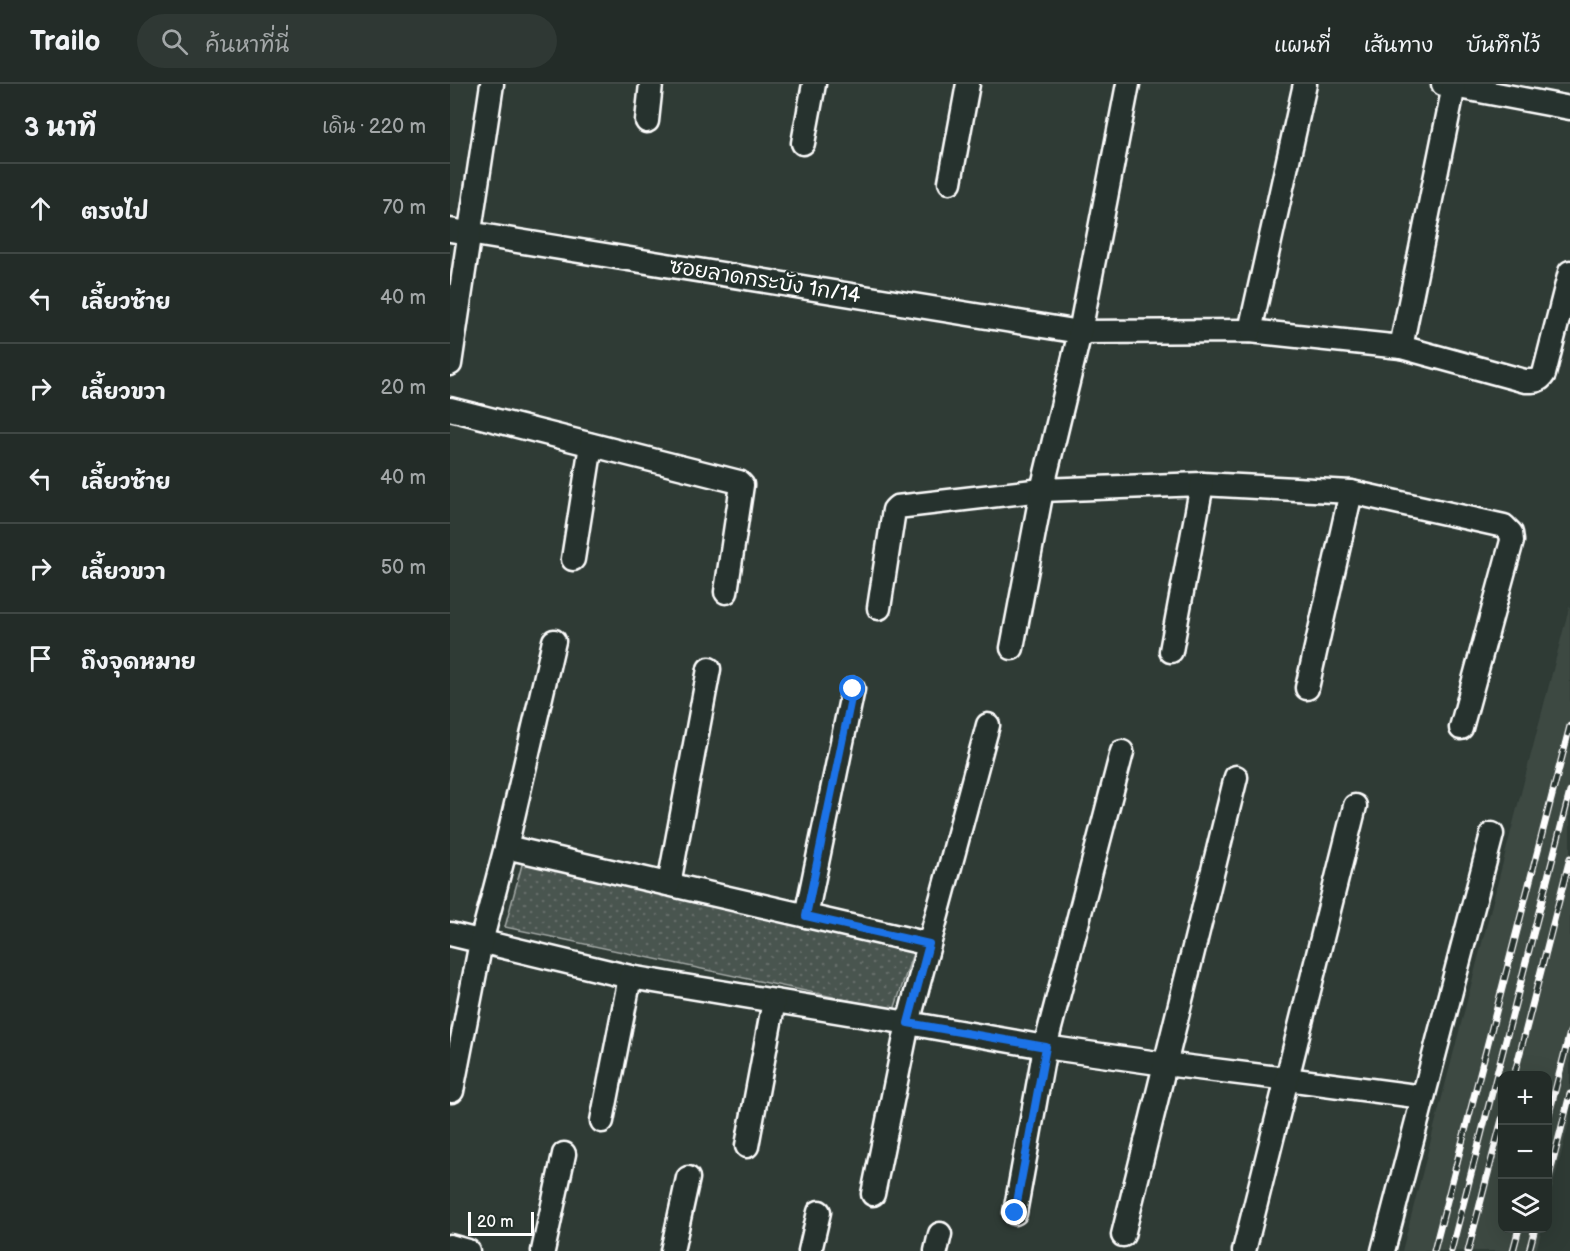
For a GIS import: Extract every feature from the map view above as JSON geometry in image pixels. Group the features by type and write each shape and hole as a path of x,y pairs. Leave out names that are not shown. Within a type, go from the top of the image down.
{"street":[{"path":"450,364 460,231 492,84"},
{"path":"647,121 651,84"},
{"path":"803,143 814,84"},
{"path":"950,182 968,84"},
{"path":"1012,648 1042,490 1080,332 1128,84"},
{"path":"1250,331 1305,84"},
{"path":"1401,347 1449,85 1570,108"},
{"name":"ซอยลาดกระบัง 1ก/14","path":"460,231 1080,332 1250,331 1401,347 1526,381 1536,381 1544,374 1570,272"},
{"path":"450,409 741,483 726,592"},
{"path":"573,559 591,445"},
{"path":"1171,651 1202,484"},
{"path":"879,608 894,510 897,507 1042,490 1202,484 1351,492 1504,525 1511,532 1512,541 1461,728"},
{"path":"1307,688 1351,492"},
{"path":"452,1091 481,942 506,847 554,641"},
{"path":"669,884 709,669"},
{"path":"806,916 853,689"},
{"path":"873,1194 908,1023 988,726"},
{"path":"1015,1213 1046,1047 1122,752"},
{"path":"1123,1235 1236,777"},
{"path":"1244,1251 1355,806"},
{"path":"1383,1251 1492,834"},
{"path":"506,847 929,944"},
{"path":"450,934 630,977 1046,1047 1423,1097"},
{"path":"602,1121 630,977"},
{"path":"747,1146 774,1001"},
{"path":"543,1251 564,1154"},
{"path":"672,1251 688,1178"},
{"path":"810,1251 819,1212"},
{"path":"450,1246 468,1251"}],"shaded area":[{"path":"1570,604 1570,1119 1552,1189 1552,1071 1498,1071 1498,1233 1541,1233 1536,1251 1402,1251"},
{"path":"523,861 914,950 894,1010 505,927"}],"railway":[{"path":"1434,1251 1570,726"},
{"path":"1451,1251 1570,792"},
{"path":"1515,1071 1570,858"},
{"path":"1552,1102 1570,1032"},
{"path":"1549,1179 1570,1094"},
{"path":"1468,1251 1500,1125"},
{"path":"1513,1251 1518,1233"},
{"path":"1529,1251 1534,1233"}],"route":[{"path":"853,689 806,916 929,944 908,1023 1046,1047 1015,1213"}]}
